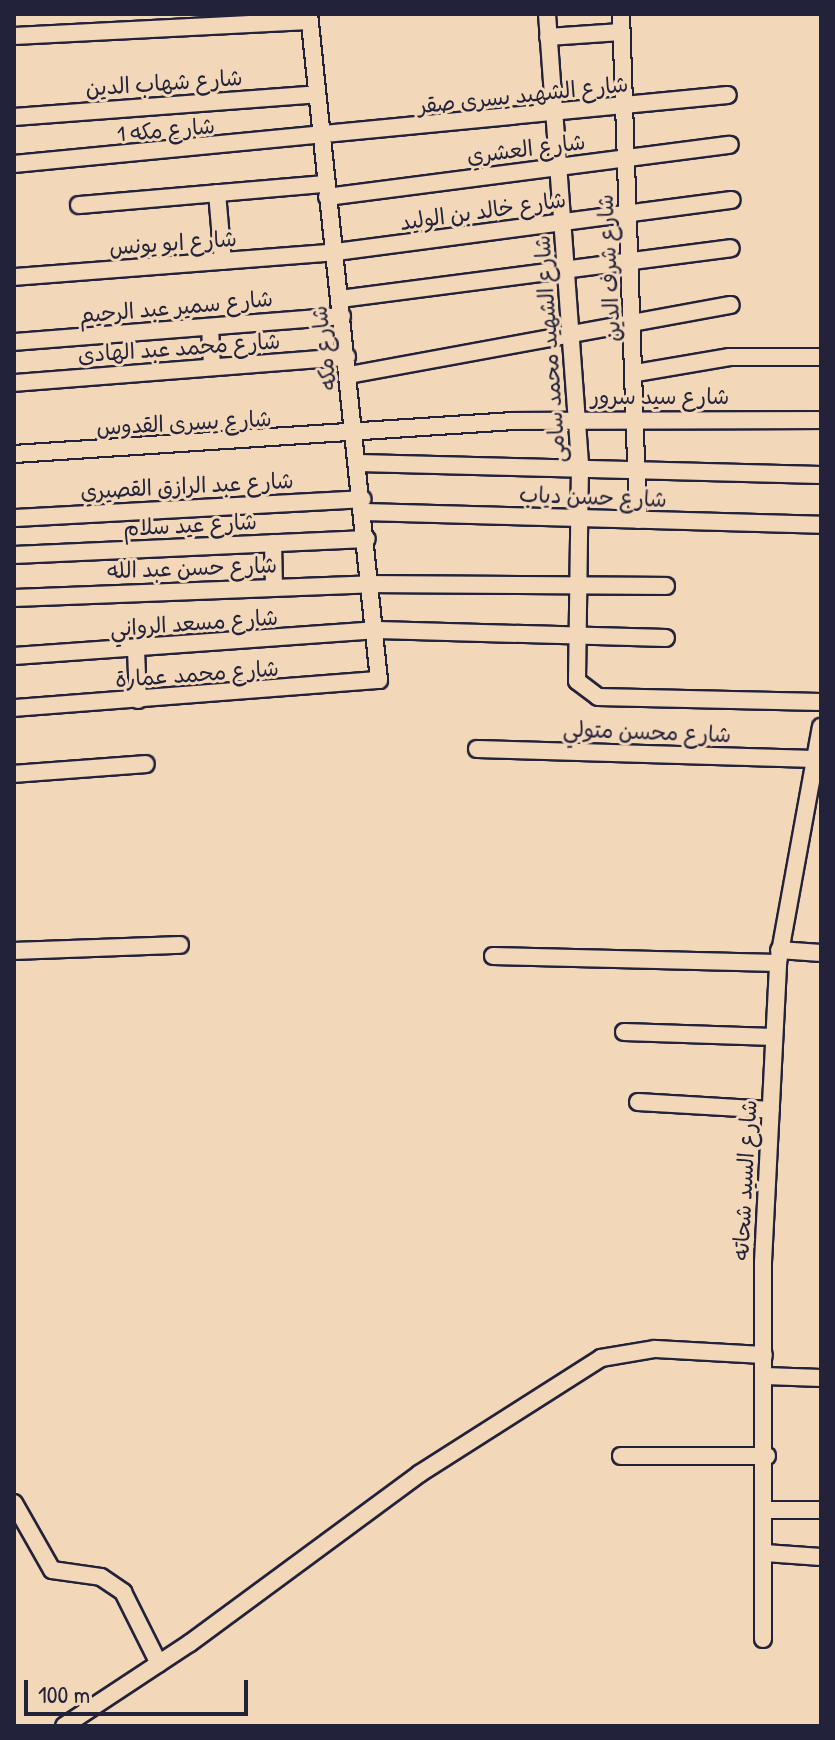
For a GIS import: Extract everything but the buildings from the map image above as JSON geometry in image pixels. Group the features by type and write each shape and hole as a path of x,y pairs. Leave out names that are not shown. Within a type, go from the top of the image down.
{"street":[{"name":"شارع الشهيد محمد سامى","path":"547,14 580,466 582,518 577,681 598,697 821,702"},
{"name":"شارع شرف الدين","path":"621,14 636,373 638,520"},
{"path":"14,36 309,18"},
{"name":"شارع مكه","path":"309,18 378,630 380,678"},
{"path":"548,37 621,32"},
{"name":"شارع شهاب الدين","path":"14,117 317,94"},
{"name":"شارع الشهيد يسرى صقر","path":"322,138 728,95"},
{"name":"شارع مكه 1","path":"14,164 322,138"},
{"name":"شارع العشري","path":"79,205 217,193 327,190 559,167 730,145"},
{"path":"217,193 223,261"},
{"name":"شارع خالد بن الوليد","path":"336,252 732,200"},
{"name":"شارع سمير عبد الرحيم","path":"14,342 210,327 568,269 731,248"},
{"name":"شارع ابو يونس","path":"14,277 336,252"},
{"path":"349,375 731,305"},
{"path":"210,327 212,367"},
{"name":"شارع محمد عبد الهادى","path":"14,383 347,357"},
{"path":"636,373 730,357 821,357"},
{"name":"شارع سيد سرور","path":"355,434 576,419 821,420"},
{"name":"شارع يسرى القدوس","path":"14,454 355,434"},
{"path":"359,463 637,467 821,475"},
{"name":"شارع عبد الرازق القصيري","path":"14,518 363,505"},
{"name":"شارع حسن دياب","path":"363,505 582,518 821,525"},
{"name":"شارع عيد سلام","path":"14,555 367,539"},
{"path":"273,543 274,586"},
{"name":"شارع حسن عبد الله","path":"14,598 372,584 666,586"},
{"name":"شارع مسعد الرواني","path":"14,656 136,650 378,630 666,638"},
{"path":"136,650 138,700"},
{"name":"شارع محمد عمارة","path":"14,708 374,684 380,678"},
{"name":"شارع السيد شحاته","path":"763,1639 768,1510 764,1355 778,957 821,727"},
{"name":"شارع محسن متولي","path":"477,749 815,759"},
{"path":"14,774 146,764"},
{"path":"14,951 180,945"},
{"path":"493,956 778,957 821,953"},
{"path":"624,1032 774,1037"},
{"path":"638,1102 771,1110"},
{"path":"64,1726 159,1664 419,1474 601,1358 655,1349 764,1355"},
{"path":"765,1376 821,1378"},
{"path":"621,1456 767,1456"},
{"path":"14,1503 52,1570 101,1577 123,1592 159,1664"},
{"path":"768,1510 821,1510"},
{"path":"765,1553 821,1557"}]}
